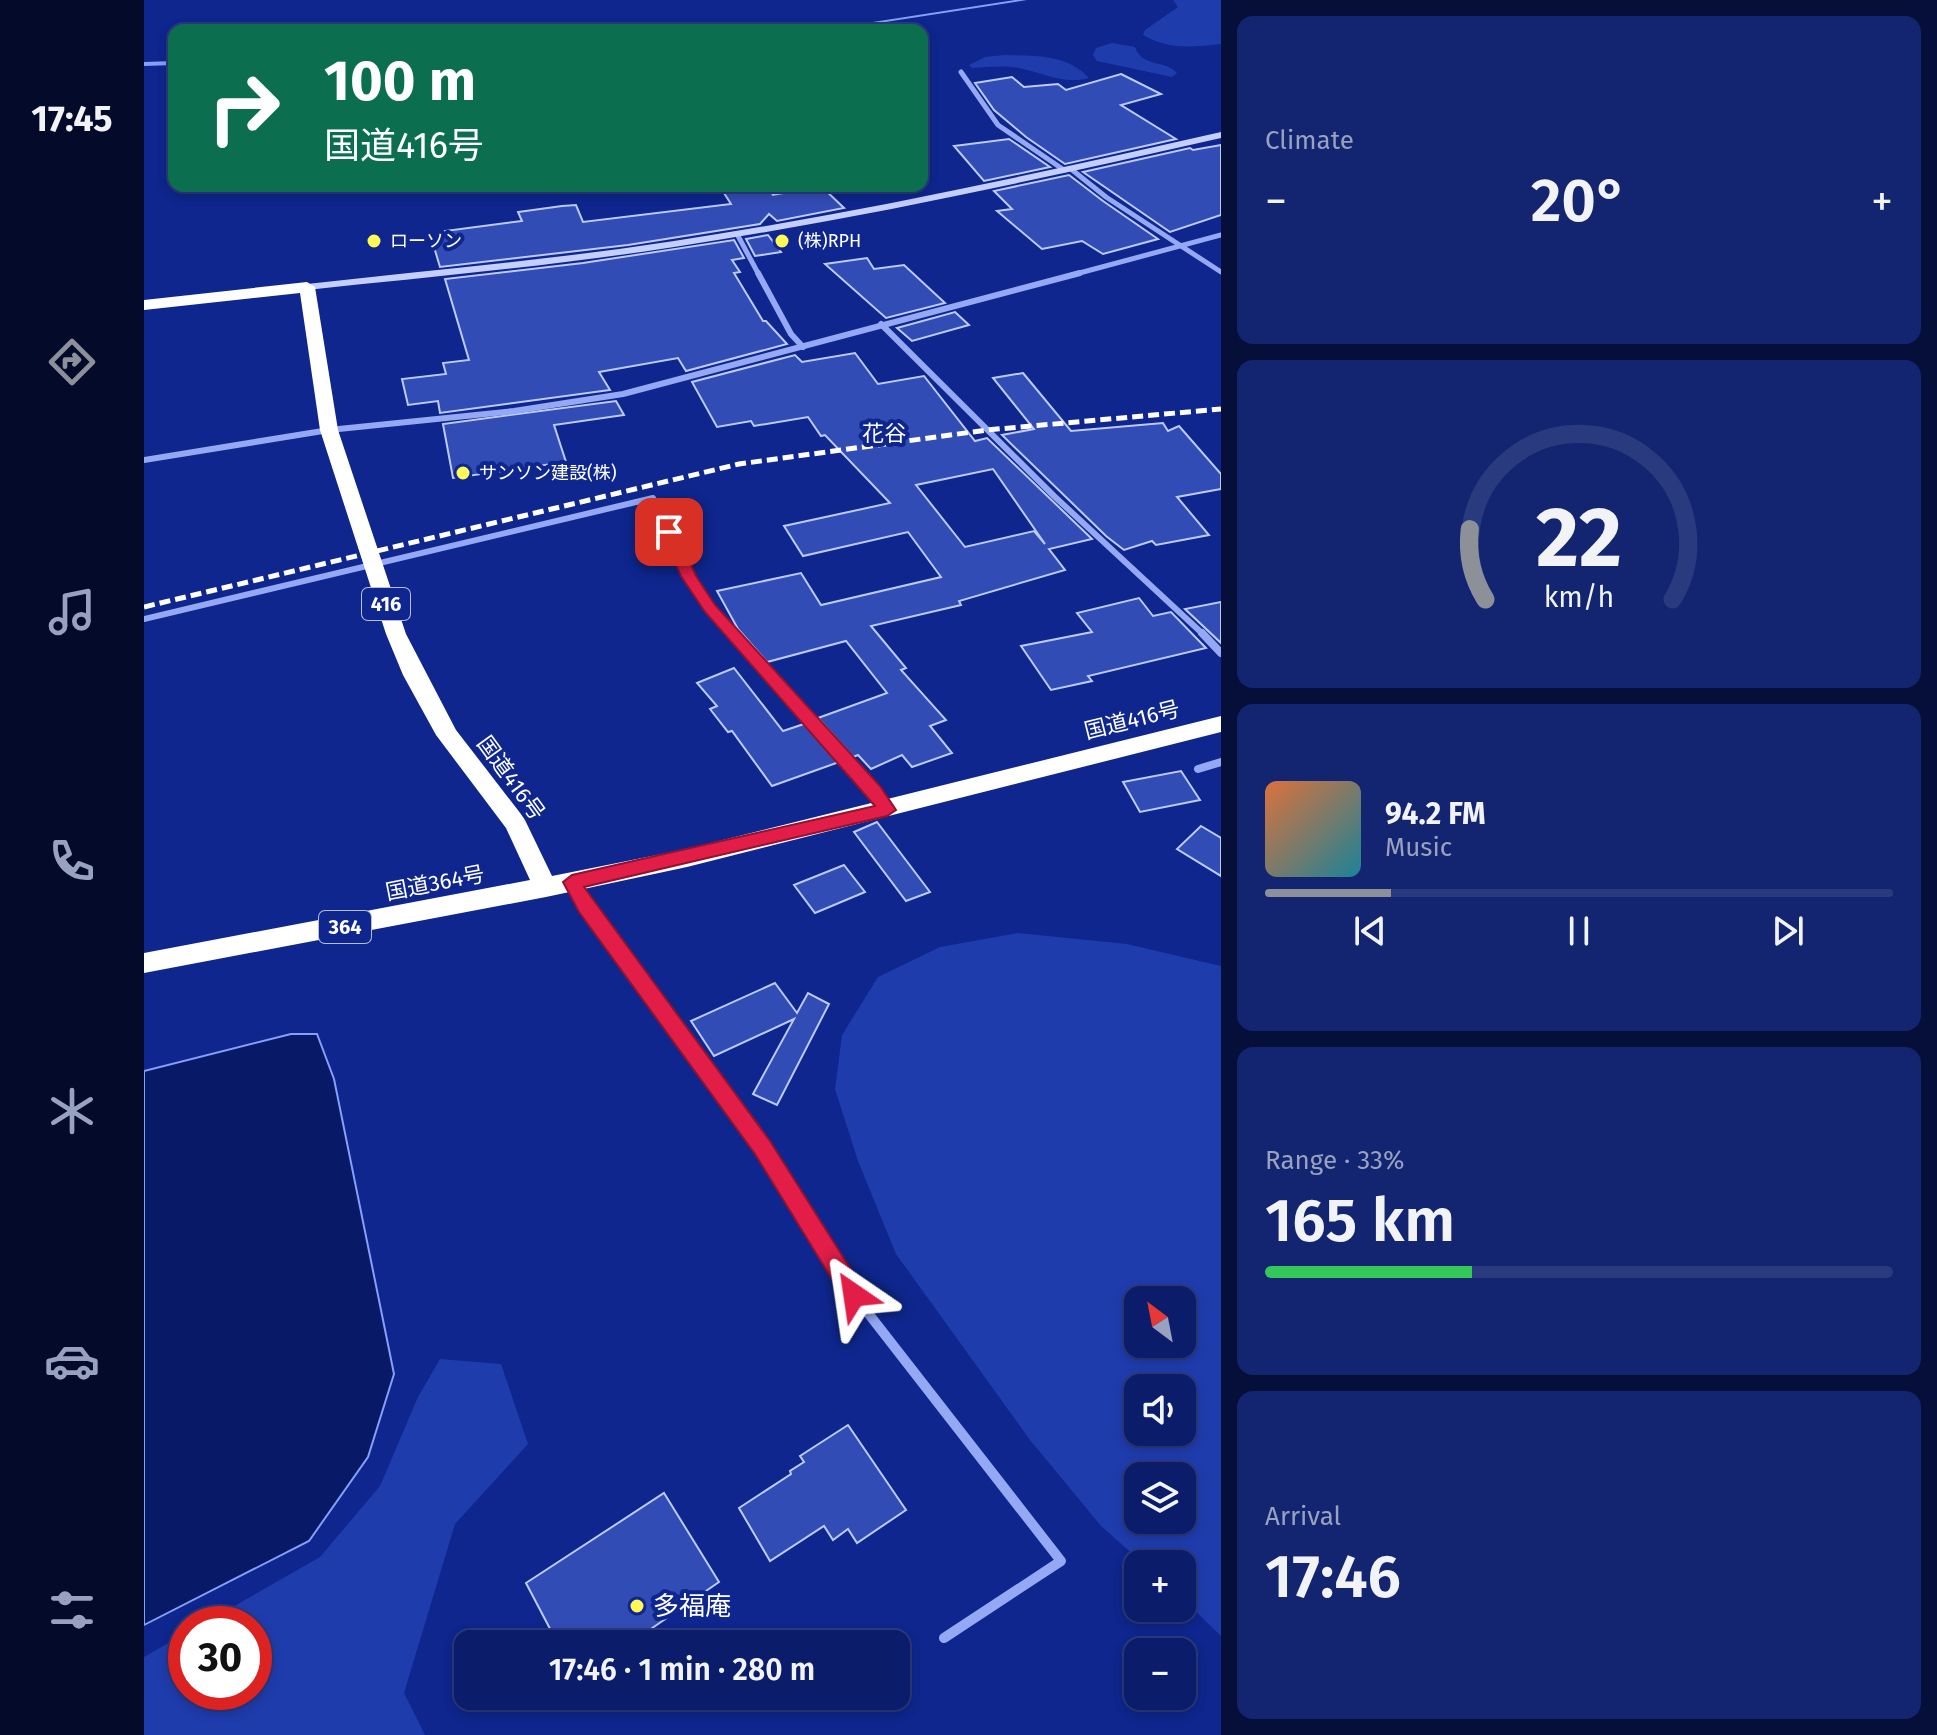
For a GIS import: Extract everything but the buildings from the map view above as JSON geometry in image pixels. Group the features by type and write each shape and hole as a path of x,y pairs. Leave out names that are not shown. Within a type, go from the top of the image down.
{"highway":[{"path":"144,305 307,287"},
{"name":"国道416号","path":"307,287 329,430 396,634 414,675 447,735 516,824 546,888 887,810 1221,724"},
{"name":"国道364号","path":"144,963 546,888"}],"street":[{"path":"961,72 998,125 1221,272"},
{"path":"307,287 612,253 737,234 937,199 1221,135"},
{"path":"737,234 791,334 803,347"},
{"path":"144,460 329,430 514,411 623,394 1221,235"},
{"path":"881,324 1054,496 1188,618 1221,653"},
{"path":"144,619 653,498 688,576 703,599 874,791 887,810"},
{"path":"1198,769 1221,762"},
{"path":"572,882 586,907 762,1148 854,1295 1061,1561 944,1638"}],"shaded area":[{"path":"1173,0 1221,0 1221,44 1171,45 1143,35 1145,30 1178,7"},
{"path":"1112,43 1135,47 1143,58 1177,73 1172,77 1097,61 1093,55 1096,48"},
{"path":"1004,55 1061,60 1089,78 1062,79 1013,67 972,68 969,65 985,57"},
{"path":"1018,933 1127,944 1221,966 1221,1636 1196,1612 1196,1550 1128,1550 1101,1526 1030,1440 896,1254 858,1161 835,1089 842,1035 878,977 940,947"},
{"path":"291,1034 317,1034 334,1079 394,1374 368,1457 309,1541 181,1606 168,1606 168,1613 144,1625 144,1071"},
{"path":"440,1359 501,1364 528,1444 455,1524 404,1693 425,1735 144,1735 144,1657 168,1643 168,1710 272,1710 272,1606 234,1606 320,1557 380,1486 418,1397"}],"waterway":[{"path":"864,24 1025,0"},
{"path":"144,64 168,63"}],"railway":[{"path":"144,607 739,464 987,430 1221,409"}],"place":[{"name":"ローソン","path":"374,241"},
{"name":"(株)RPH","path":"782,241"},
{"name":"サンソン建設(株)","path":"463,473"},
{"name":"多福庵","path":"637,1606"}],"district":[{"name":"花谷","path":"884,433"}],"route":[{"path":"669,532 688,576 710,608 874,791 887,810 572,882 586,907 762,1148 854,1295"}]}
